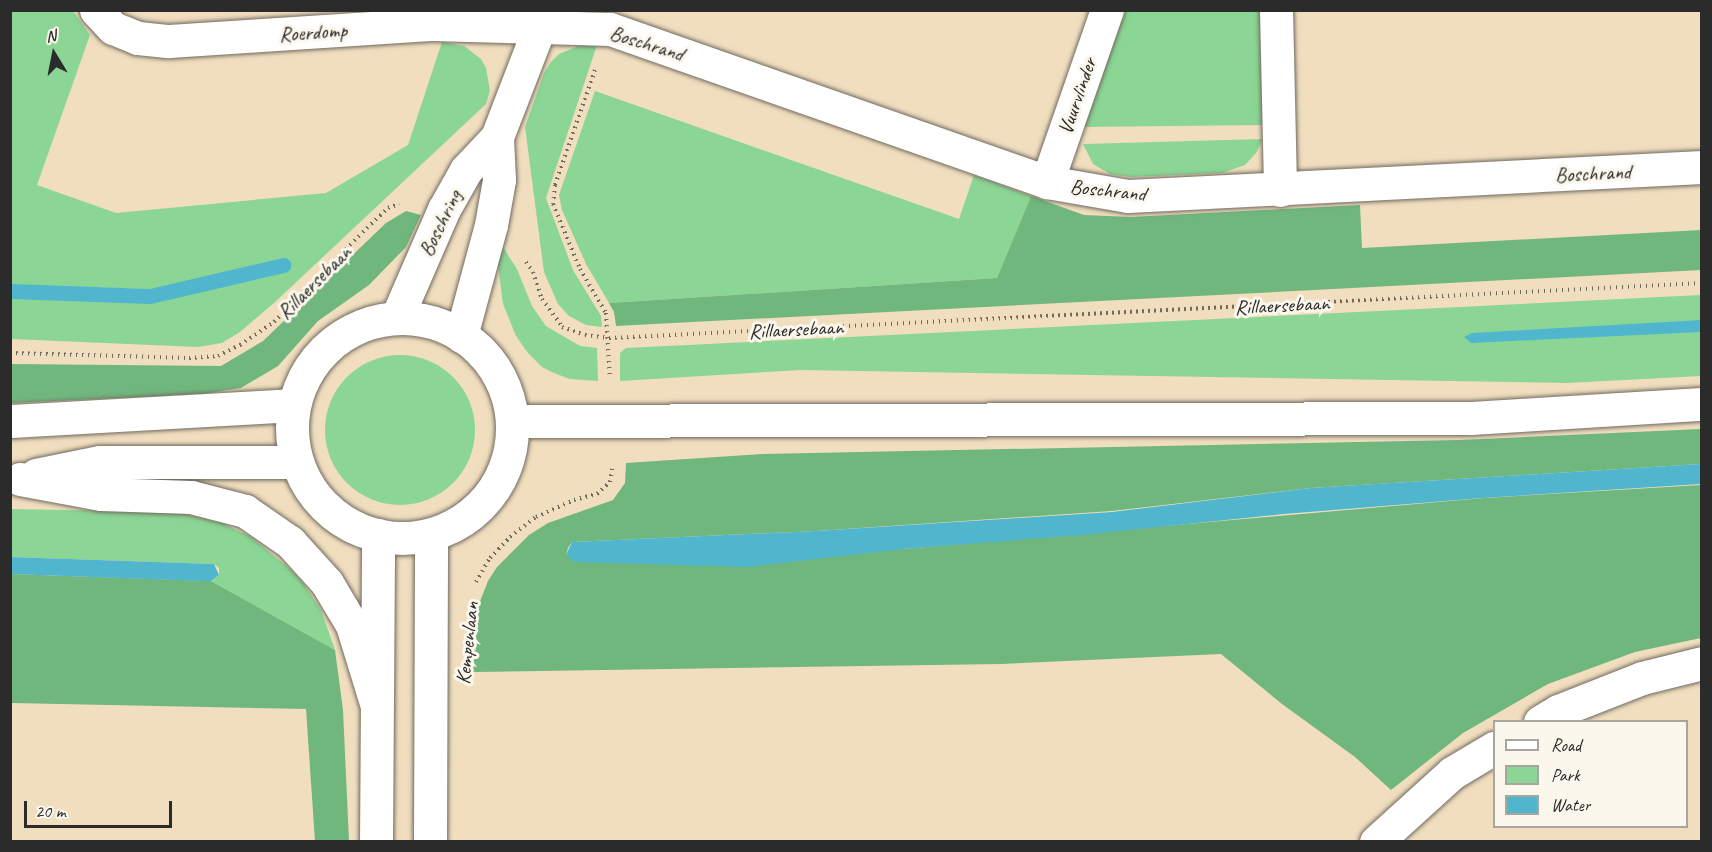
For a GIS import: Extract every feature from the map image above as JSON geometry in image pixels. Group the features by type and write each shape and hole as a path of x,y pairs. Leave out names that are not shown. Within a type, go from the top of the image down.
{"street":[{"name":"Roerdomp","path":"96,10 113,28 138,39 169,41 543,19"},
{"name":"Vuurvlinder","path":"1047,182 1107,10"},
{"path":"1276,10 1280,190"},
{"name":"Boschrand","path":"543,19 610,29 1047,182 1128,196 1701,167"},
{"name":"Boschring","path":"397,317 444,209 466,170 497,137 543,19"},
{"name":"Boschring","path":"461,336 491,225 499,180 497,137"},
{"path":"397,317 430,323 461,336 477,347 497,370 512,421 512,454 501,483 472,515 431,535 378,535 333,514 305,484 291,448 292,405 298,384 324,351 360,327 397,317"},
{"path":"512,421 1471,417 1701,404"},
{"path":"10,421 292,405"},
{"path":"15,479 100,462 297,462"},
{"path":"15,479 101,494 191,497 245,511 290,542 327,583 352,625 376,703"},
{"path":"376,842 378,535"},
{"name":"Kempenlaan","path":"430,842 431,535"},
{"path":"1543,720 1558,711 1642,678 1701,663"},
{"path":"1376,842 1452,773 1493,749"}],"path":[{"name":"Kempenlaan","path":"474,587 490,558 510,537 536,517 574,500 597,494 610,482 613,463 612,420 606,313 580,269 553,204 555,185 566,151 610,29"},
{"name":"Rillaersebaan","path":"10,353 189,358 218,356 240,345 274,321 388,208 405,201 444,209"},
{"name":"Rillaersebaan","path":"491,225 508,233 533,272 542,298 562,327 585,335 609,338 1701,282"}],"green space":[{"path":"11,10 73,11 90,35 37,185 116,213 326,193 408,145 442,42 464,46 481,59 486,68 490,91 486,104 274,303 240,332 222,343 198,347 11,339 11,297 156,300 282,272 285,265 280,262 151,289 11,285"},
{"path":"1120,11 1262,11 1265,125 1081,127"},
{"path":"583,44 597,45 546,198 573,270 601,316 602,327 586,325 569,316 558,304 544,272 525,127 544,73 551,62 559,54"},
{"path":"595,91 959,219 974,175 1031,196 997,278 609,303 586,264 562,210 559,195"},
{"path":"1263,139 1256,153 1245,165 1222,173 1130,177 1110,174 1093,164 1083,144"},
{"path":"1031,196 1084,215 1131,217 1360,205 1362,248 1701,230 1701,270 616,326 614,312 609,303 997,278"},
{"path":"406,211 421,215 406,247 369,285 318,321 278,366 241,388 202,394 11,403 11,364 221,366 263,341 386,223"},
{"path":"501,244 517,269 532,306 546,326 580,346 597,348 598,381 570,379 554,373 542,367 528,353 516,336 503,304 498,265"},
{"path":"1701,295 1701,376 1567,383 801,370 620,381 620,353 626,348"},
{"path":"400,355 429,361 453,377 469,401 475,430 469,459 453,483 429,499 400,505 371,499 347,483 331,459 325,430 331,401 347,377 371,361"},
{"path":"1701,429 1701,464 1311,488 1112,511 816,531 572,542 568,548 566,555 903,549 1484,498 1701,485 1701,638 1635,652 1548,684 1463,733 1391,790 1355,757 1282,704 1221,654 1001,664 473,672 477,609 488,581 497,567 529,535 548,523 613,500 625,483 626,463 762,454 1459,440"},
{"path":"11,509 176,512 222,523 251,537 289,568 303,583 321,610 335,650 211,581 219,575 219,568 214,564 11,557"},
{"path":"11,574 211,581 335,650 343,710 349,841 315,841 306,709 11,703"}],"water":[{"path":"1701,320 1701,332 1471,343 1464,337 1472,333"},
{"path":"1701,464 1701,484 1284,514 1081,535 903,549 748,567 575,562 566,555 572,542 816,531 1112,512 1311,488"},
{"path":"11,557 214,564 219,575 211,581 201,581 11,574"}],"waterway":[{"path":"10,291 150,296 283,265"}]}
